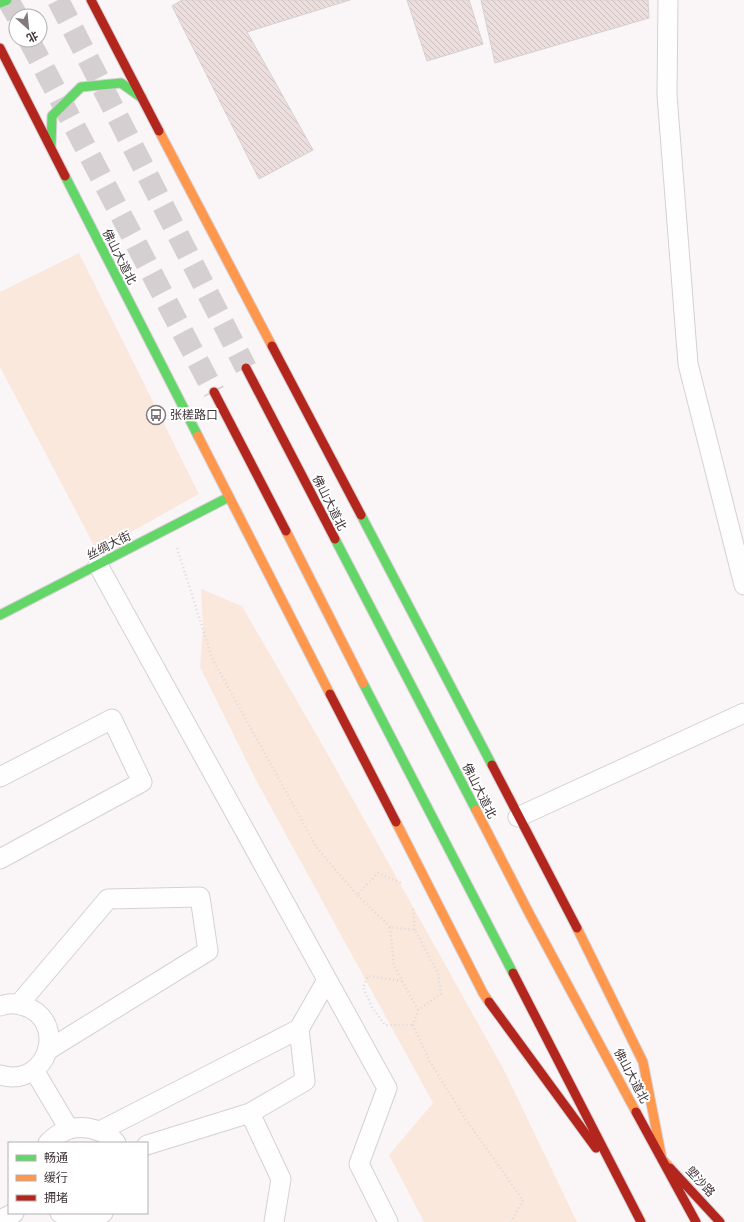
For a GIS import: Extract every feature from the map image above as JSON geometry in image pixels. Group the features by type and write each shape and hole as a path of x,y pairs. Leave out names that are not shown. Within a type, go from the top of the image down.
{"main road":[{"path":"0,3 7,0"},
{"path":"91,0 585,944 643,1062 662,1159"},
{"name":"佛山大道北","path":"0,48 483,993 622,1185"},
{"path":"51,149 52,116 81,87 121,83 142,98"},
{"name":"佛山大道北","path":"246,368 529,913 696,1222"},
{"path":"214,392 641,1222"},
{"name":"丝绸大街","path":"0,615 229,498"},
{"name":"塱沙路","path":"662,1159 720,1222"},
{"path":"622,1185 630,1222"}],"street":[{"path":"668,0 667,95 688,364 744,585"},
{"path":"98,565 387,1088 359,1164 388,1222"},
{"path":"518,818 744,713"},
{"path":"0,777 112,719 142,782 0,859"},
{"path":"18,1004 108,899 200,897 208,952 48,1050"},
{"path":"100,1131 299,1029 327,980"},
{"path":"0,1006 6,1004 18,1004 30,1008 40,1015 47,1026 50,1038 48,1050 43,1061 34,1070 24,1075 12,1077 0,1075"},
{"path":"148,1145 250,1113 305,1081 299,1029"},
{"path":"34,1070 69,1129"},
{"path":"250,1113 281,1179 274,1222"},
{"path":"49,1142 56,1135 69,1129 85,1128 100,1131 115,1142"},
{"path":"0,1220 12,1214"},
{"path":"62,1214 81,1219 101,1214"}],"path":[{"path":"171,528 212,658 317,848 357,895 390,927 415,930"},
{"path":"357,895 378,873 405,885"},
{"path":"413,902 415,930 438,973 441,994 418,1010 413,1025 430,1062 466,1120 523,1200 512,1222"},
{"path":"390,927 394,966 418,1010"},
{"path":"402,981 368,976 363,987 372,1006 385,1025 413,1025"}],"shaded area":[{"path":"79,253 199,494 97,551 0,367 0,292"},
{"path":"201,589 242,606 326,751 504,1070 577,1222 424,1222 389,1155 433,1103 256,780 200,667 203,628"}],"building":[{"path":"182,0 350,0 247,32 313,150 259,179 172,6"},
{"path":"407,0 469,0 483,44 427,61"},
{"path":"481,0 648,0 649,18 495,63"}],"tunnel":[{"path":"8,0 12,8"},
{"path":"58,0 246,368"},
{"path":"33,48 214,392"}],"traffic: fast":[{"path":"0,3 7,0"},
{"path":"51,146 52,116 81,87 121,83 142,98"},
{"path":"65,176 198,436"},
{"path":"0,615 229,497"},
{"path":"361,515 492,765"},
{"path":"335,539 476,810"},
{"path":"363,683 513,973"}],"traffic: slow":[{"path":"159,131 272,346"},
{"path":"198,436 330,694"},
{"path":"286,531 363,683"},
{"path":"476,810 529,913 636,1112"},
{"path":"396,822 489,1002"},
{"path":"577,928 643,1062 662,1159 670,1168"}],"traffic: jam":[{"path":"91,0 159,131"},
{"path":"0,48 65,176"},
{"path":"272,346 361,515"},
{"path":"246,368 335,539"},
{"path":"214,392 286,531"},
{"path":"330,694 396,822"},
{"path":"492,765 577,928"},
{"path":"513,973 641,1222"},
{"path":"489,1002 596,1148"},
{"path":"636,1112 696,1222"},
{"path":"670,1168 720,1222"}],"place":[{"name":"张槎路口","path":"156,415"}]}
